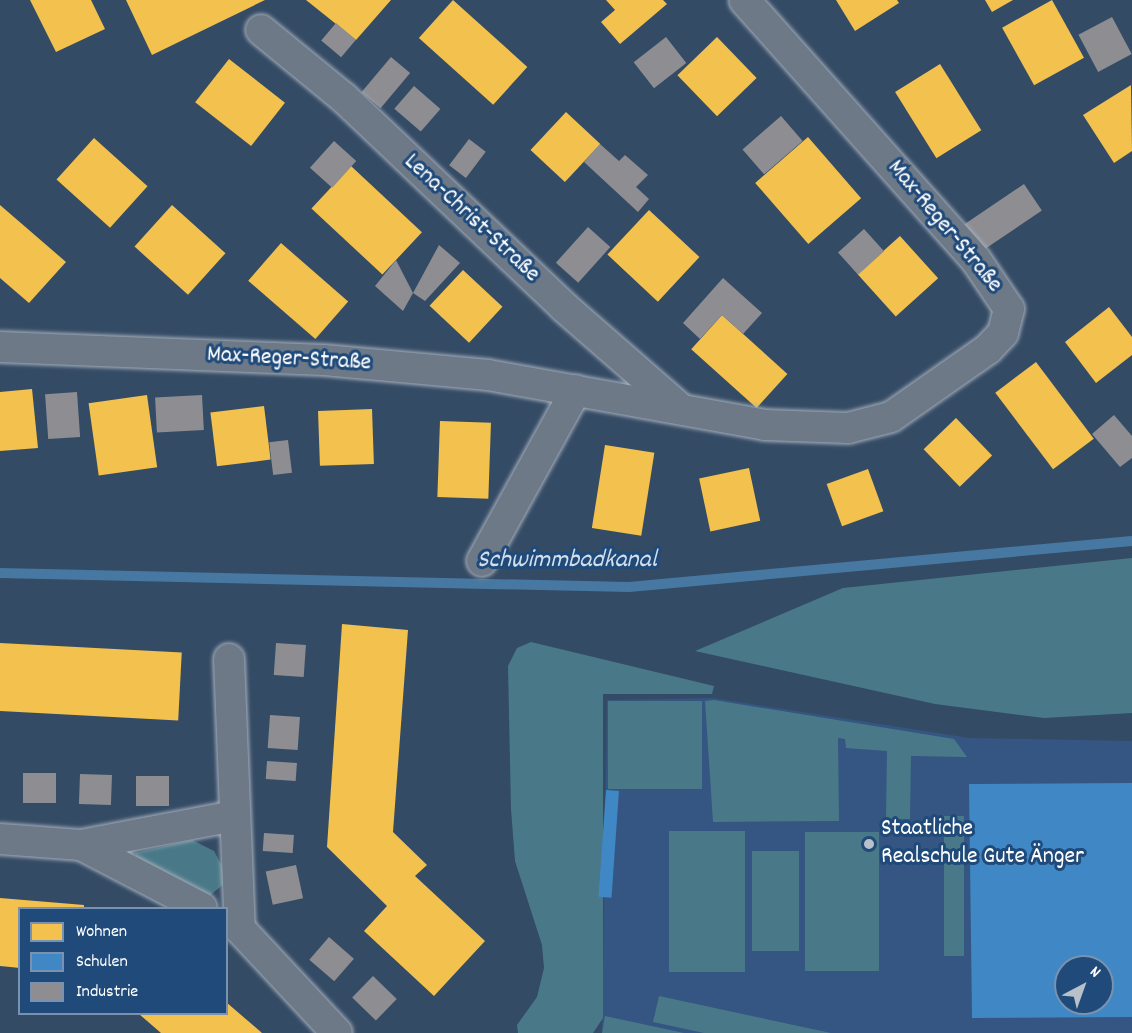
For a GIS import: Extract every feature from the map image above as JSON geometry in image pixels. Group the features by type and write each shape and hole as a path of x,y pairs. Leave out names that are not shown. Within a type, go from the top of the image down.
{"street":[{"name":"Max-Reger-Straße","path":"0,347 400,366 576,390 765,425 822,429 867,424 891,417 988,349 1009,322 999,290 976,260 744,0"},
{"name":"Lena-Christ-Straße","path":"261,30 344,98 564,307 681,409"},
{"path":"482,561 576,390"},
{"path":"229,659 234,816 233,925 337,1033"},
{"path":"0,839 81,845 234,816"},
{"path":"81,845 198,907"}],"shaded area":[{"path":"1132,558 1132,713 1044,718 935,704 695,651 843,588"},
{"path":"531,642 714,686 712,694 603,694 603,1018 593,1033 518,1033 517,1025 537,997 544,968 542,945 515,861 511,809 508,666 517,648"},
{"name":"Staatliche Realschule Gute Änger","path":"713,698 970,738 1132,741 1132,1033 602,1033 607,700"},
{"path":"714,700 954,739 967,757 911,756 910,819 886,819 887,751 846,748 845,739 838,738 839,821 713,822 705,701"},
{"path":"608,701 702,701 702,789 608,789"},
{"path":"944,816 964,816 964,956 944,956"},
{"path":"669,831 745,831 745,972 669,972"},
{"path":"805,832 879,832 879,971 805,971"},
{"path":"192,840 214,851 226,873 225,883 208,897 137,860 135,853"},
{"path":"752,851 799,851 799,951 752,951"},
{"path":"659,996 831,1033 704,1033 653,1022"},
{"path":"605,1016 684,1033 602,1033"}],"building: Wohnen":[{"path":"30,0 91,0 105,29 56,52"},
{"path":"126,0 265,0 152,55"},
{"path":"306,0 391,0 356,40"},
{"path":"453,0 527,67 493,105 419,38"},
{"path":"606,0 663,0 667,4 620,44 601,22 615,10"},
{"path":"836,0 897,0 899,3 855,31"},
{"path":"985,0 1013,0 992,12"},
{"path":"1052,0 1084,58 1034,85 1002,28"},
{"path":"717,37 757,78 717,116 677,75"},
{"path":"229,59 285,103 251,146 195,102"},
{"path":"940,64 981,130 936,158 895,92"},
{"path":"1131,85 1132,151 1114,163 1083,115"},
{"path":"566,112 600,144 565,182 531,150"},
{"path":"808,137 861,198 808,244 755,183"},
{"path":"94,138 148,186 110,228 57,180"},
{"path":"351,166 422,232 382,275 311,208"},
{"path":"0,205 66,262 29,303 0,278"},
{"path":"172,205 226,253 188,295 135,247"},
{"path":"649,210 699,257 658,302 607,255"},
{"path":"900,236 938,278 896,316 858,274"},
{"path":"281,243 348,301 315,339 248,281"},
{"path":"463,270 502,307 469,343 430,306"},
{"path":"1109,307 1132,337 1132,355 1096,383 1065,342"},
{"path":"722,315 787,374 757,408 691,349"},
{"path":"1036,362 1094,439 1053,469 995,393"},
{"path":"32,389 38,448 0,451 0,392"},
{"path":"147,395 157,467 99,476 89,403"},
{"path":"264,406 271,460 217,466 210,413"},
{"path":"372,409 374,464 320,466 318,411"},
{"path":"956,418 992,455 960,487 924,449"},
{"path":"440,421 491,423 488,499 437,497"},
{"path":"605,445 654,453 641,536 592,528"},
{"path":"749,468 760,521 710,531 699,479"},
{"path":"868,469 883,511 842,526 827,484"},
{"path":"342,624 408,630 393,832 427,865 415,876 485,941 434,996 364,931 387,906 327,847"},
{"path":"0,643 182,653 178,720 0,711"},
{"path":"0,898 84,905 84,907 18,907 18,968 0,966"},
{"path":"228,1004 262,1033 161,1033 140,1015 228,1015"}],"building: Schulen":[{"path":"1132,783 1132,1017 972,1018 969,784"},
{"path":"606,790 619,791 612,898 599,897"}],"building: Industrie":[{"path":"1112,17 1132,54 1098,72 1078,35"},
{"path":"336,23 356,40 341,57 321,41"},
{"path":"666,37 686,63 654,88 634,62"},
{"path":"391,57 410,73 381,108 361,92"},
{"path":"414,86 440,109 421,132 394,109"},
{"path":"781,116 803,141 764,174 743,149"},
{"path":"469,139 486,152 466,178 449,165"},
{"path":"334,141 356,161 332,188 310,168"},
{"path":"600,144 619,161 625,155 648,175 636,187 649,199 638,212 584,162"},
{"path":"1024,184 1042,211 980,252 962,226"},
{"path":"588,227 610,247 578,283 556,263"},
{"path":"864,229 884,251 858,275 838,252"},
{"path":"439,245 460,263 425,301 413,293"},
{"path":"396,260 413,293 403,311 375,286"},
{"path":"723,278 762,313 743,334 722,315 700,339 683,323"},
{"path":"77,392 80,437 48,439 45,394"},
{"path":"202,395 204,430 157,432 155,397"},
{"path":"1114,415 1132,436 1132,458 1120,467 1092,434"},
{"path":"288,440 292,473 273,475 269,442"},
{"path":"276,643 306,645 304,677 274,675"},
{"path":"270,715 300,717 298,750 268,748"},
{"path":"267,761 297,763 296,781 266,779"},
{"path":"23,773 56,773 56,803 23,803"},
{"path":"80,774 112,775 111,805 79,804"},
{"path":"136,776 169,776 169,806 136,806"},
{"path":"264,833 294,835 293,853 263,851"},
{"path":"296,865 303,898 273,905 266,871"},
{"path":"329,937 354,959 334,981 309,960"},
{"path":"373,976 397,999 376,1021 352,998"}],"waterway":[{"name":"Schwimmbadkanal","path":"0,573 629,587 1132,541"}],"place":[{"name":"Staatliche Realschule Gute Änger","path":"869,844"}]}
